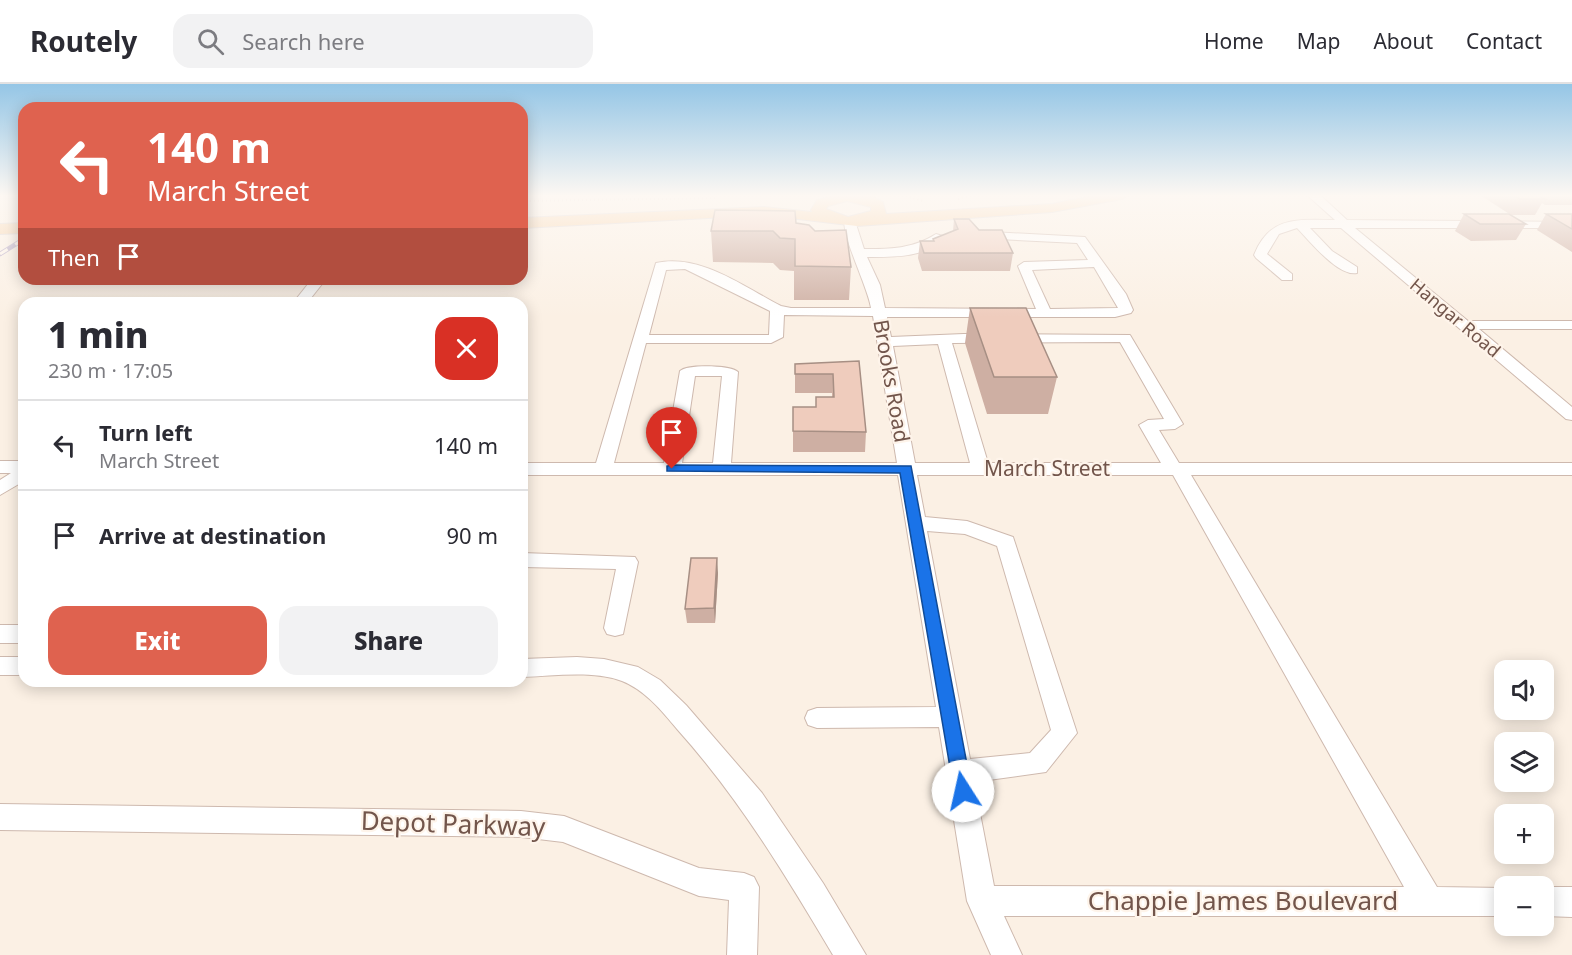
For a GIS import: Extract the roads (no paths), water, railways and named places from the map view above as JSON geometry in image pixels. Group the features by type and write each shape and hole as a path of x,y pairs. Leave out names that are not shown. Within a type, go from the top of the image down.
{"main road":[{"path":"0,242 18,241"}],"street":[{"name":"Brooks Road","path":"852,236 873,280 982,901 1007,955"},
{"path":"860,253 910,252 924,248 945,236"},
{"path":"603,469 658,268 665,265 697,268 777,309 807,313 1115,313 1126,310 1124,303 1086,244 1075,238 1007,236"},
{"path":"1268,236 1260,255 1287,277"},
{"path":"1310,236 1328,254 1352,270"},
{"name":"Hangar Road","path":"1358,236 1572,415"},
{"path":"1045,313 1024,266 1099,263"},
{"path":"305,297 314,285"},
{"path":"639,339 771,339 776,337 777,309"},
{"path":"1463,325 1572,325"},
{"path":"883,342 1125,338 1175,424 1149,425 1429,902"},
{"path":"944,340 981,469"},
{"path":"672,469 688,371 730,372 721,469"},
{"path":"0,466 18,467"},
{"name":"March Street","path":"528,469 1572,469"},
{"path":"0,489 18,476"},
{"path":"916,523 968,528 1006,542 1064,733 1037,764 960,772"},
{"path":"528,560 628,562 615,628"},
{"path":"0,634 18,634"},
{"path":"0,666 18,666"},
{"path":"528,668 597,667 632,675 664,698 707,743 748,795 851,955"},
{"path":"818,718 951,717"},
{"name":"Depot Parkway","path":"0,817 521,824 564,829 699,882 744,887 742,955"},
{"name":"Chappie James Boulevard","path":"982,901 1494,902"},
{"path":"1554,902 1572,902"}],"railway":[{"path":"0,254 18,243"}]}
